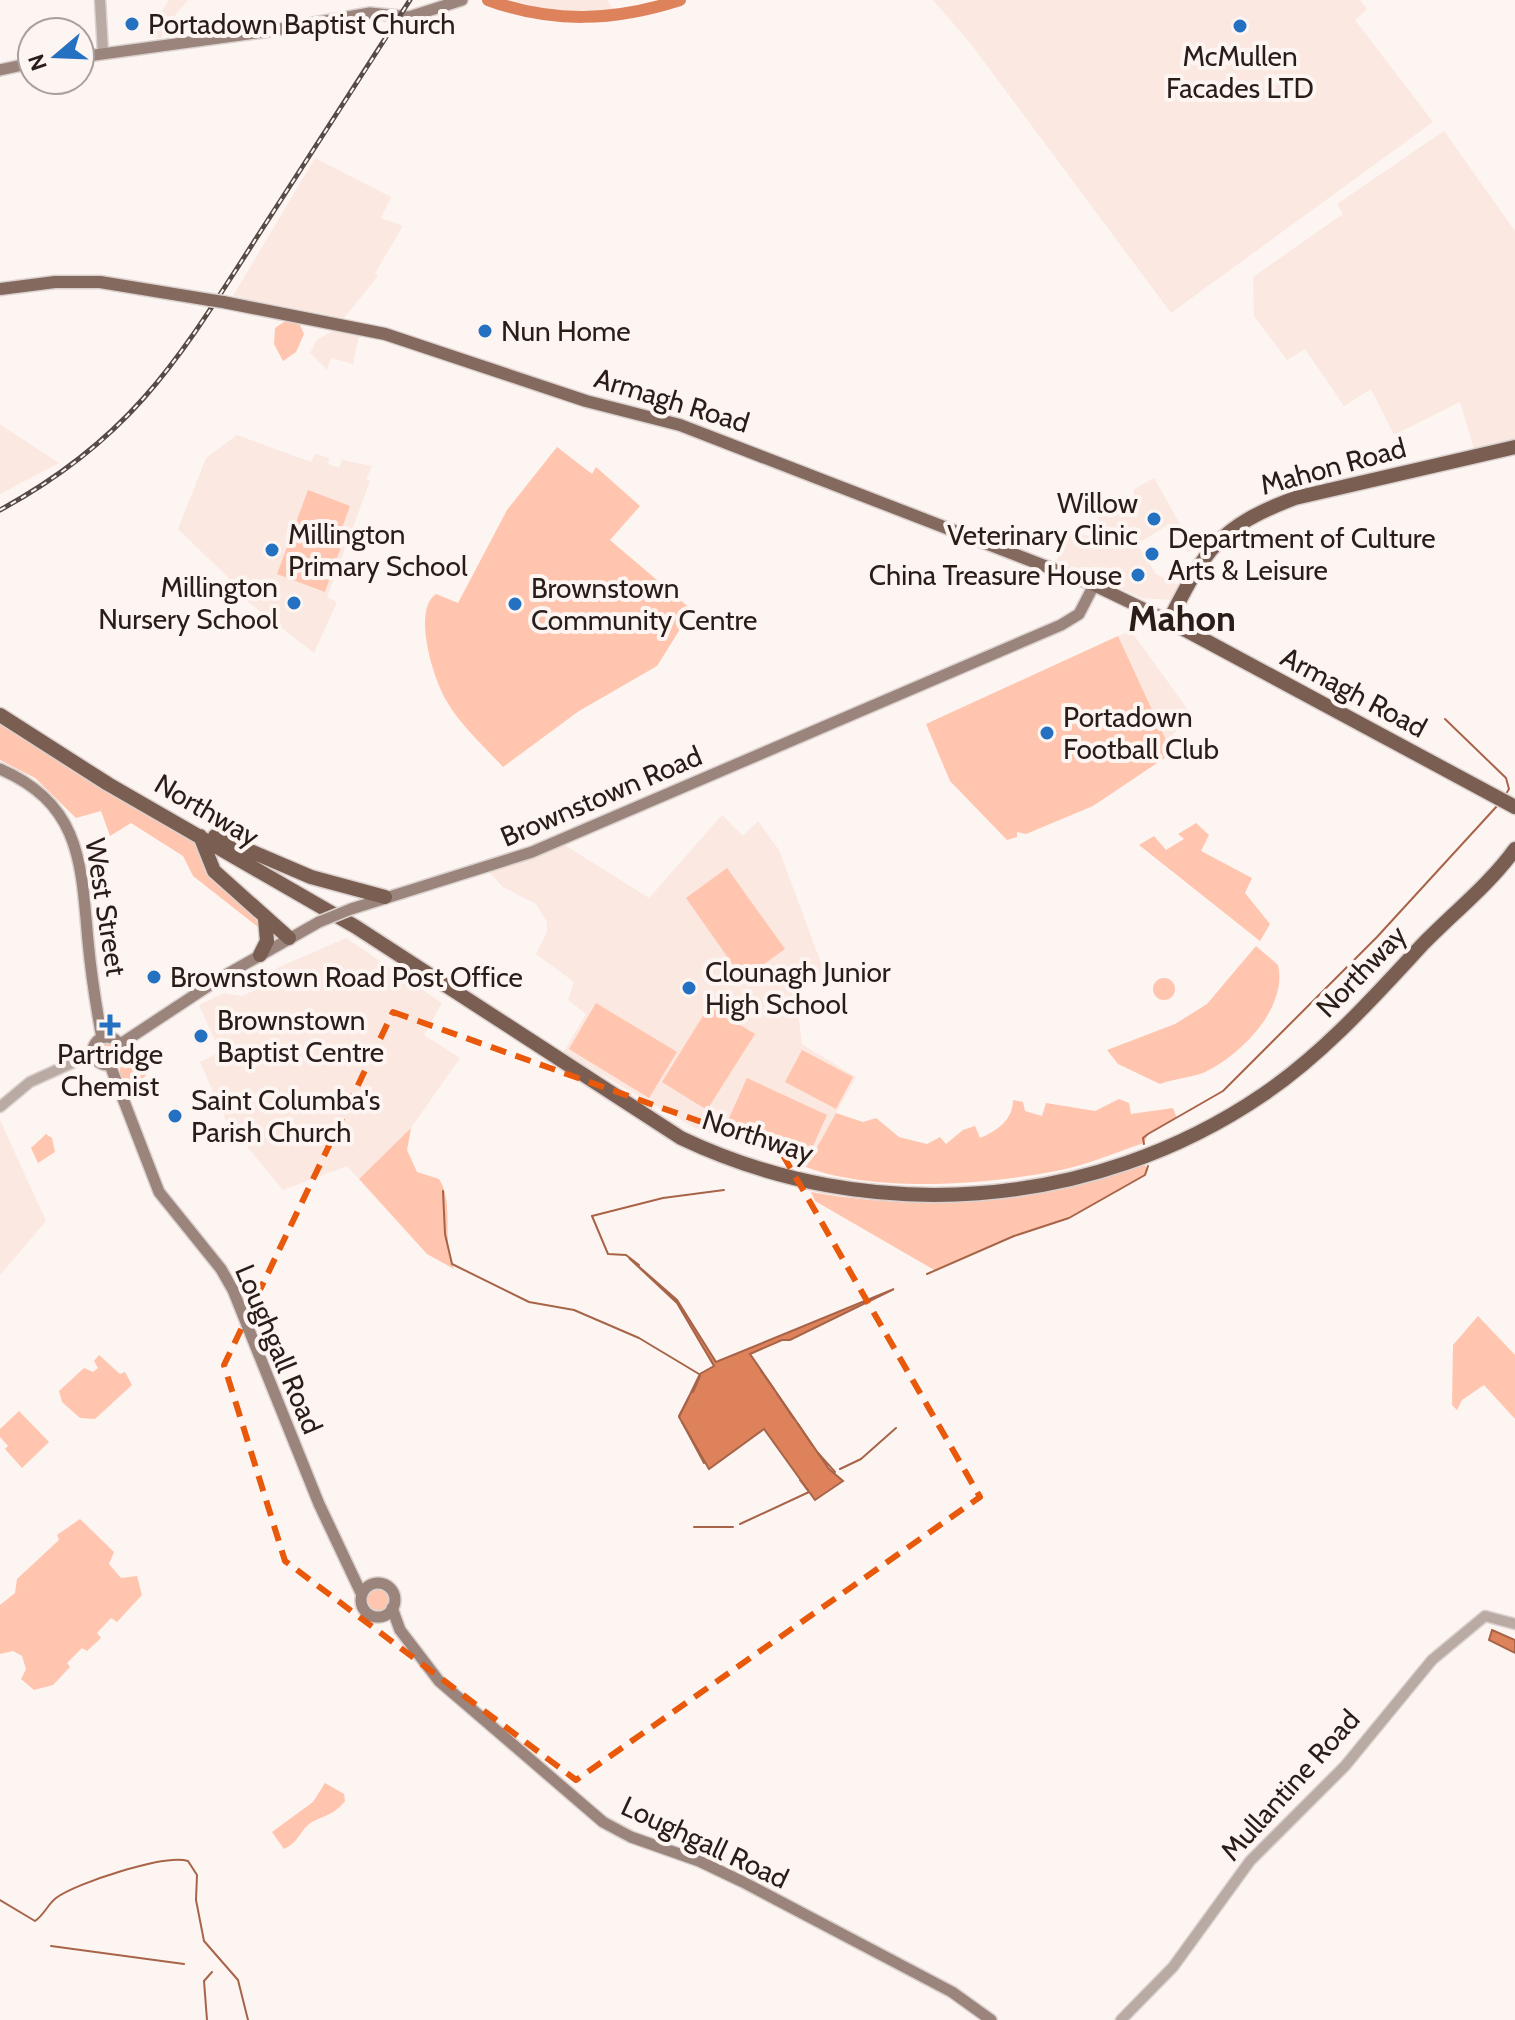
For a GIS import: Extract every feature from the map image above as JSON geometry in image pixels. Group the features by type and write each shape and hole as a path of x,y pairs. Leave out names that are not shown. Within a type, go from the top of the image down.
{"highway":[{"name":"Mahon Road","path":"1169,621 1204,555 1232,528 1261,511 1295,498 1515,447"},
{"name":"Armagh Road","path":"1169,621 1506,802"},
{"name":"Northway","path":"0,715 67,759 392,949 681,1138 730,1160 810,1182 924,1196 994,1194 1062,1182 1145,1156 1205,1130 1265,1093 1324,1046 1510,860 1515,849"},
{"path":"184,827 218,836 311,877 385,897"},
{"path":"200,836 214,871 289,938"},
{"path":"354,888 360,894 356,907"},
{"path":"260,955 267,941 265,919"}],"main road":[{"path":"96,54 263,32 370,13 417,16 462,0"},
{"name":"Armagh Road","path":"0,289 89,281 216,301 385,334 586,401 680,425 1094,585 1169,621"},
{"name":"Brownstown Road","path":"119,1045 260,955 319,922 385,897 532,852 1064,623 1079,614 1094,585"},
{"name":"West Street","path":"0,769 39,791 61,814 70,830 82,875 88,946 102,1038"},
{"path":"102,1038 114,1039 119,1045 120,1057 110,1065 101,1065 92,1054 95,1042 102,1038"},
{"name":"Loughgall Road","path":"110,1065 159,1192 233,1290 330,1532 362,1595"},
{"name":"Loughgall Road","path":"353,1572 373,1584"},
{"path":"373,1584 383,1584 392,1590 392,1608 378,1616 364,1609 362,1595 373,1584"},
{"name":"Loughgall Road","path":"392,1608 400,1630 449,1692 603,1822 631,1837 699,1861 743,1882 952,1992 991,2020"},
{"name":"Loughgall Road","path":"378,1616 400,1630"}],"street":[{"path":"100,0 103,53"},
{"path":"0,1107 30,1082 92,1054"},
{"name":"Mullantine Road","path":"1121,2020 1173,1967 1250,1861 1345,1766 1443,1650 1485,1616 1515,1624"}],"highlighted area":[{"path":"393,1012 780,1150 980,1497 576,1780 285,1561 224,1365"}],"shaded area":[{"path":"169,0 188,0 165,27 161,38 149,38 149,30"},
{"path":"512,0 607,0 613,9 595,14 554,12"},
{"path":"933,0 1360,0 1367,9 1355,20 1433,122 1171,313 971,44"},
{"path":"1444,131 1515,231 1515,441 1474,449 1460,402 1394,435 1371,389 1344,406 1305,349 1287,360 1254,316 1253,277 1343,214 1337,204"},
{"path":"315,158 391,197 381,218 403,226 375,273 378,276 344,318 233,296"},
{"path":"287,320 300,325 304,334 296,352 283,361 274,344 275,328"},
{"path":"334,330 359,335 353,364 331,358 327,370 310,353 317,340"},
{"path":"0,424 4,427 59,463 0,494"},
{"name":"Millington Primary School","path":"237,435 311,462 315,454 329,458 328,464 339,468 342,460 372,466 366,480 370,481 327,597 337,602 314,653 242,597 234,583 178,529 206,458"},
{"path":"557,447 592,474 596,467 640,506 610,540 692,610 657,666 579,711 503,767 446,700 427,645 426,614 429,602 436,594 458,603 507,510"},
{"path":"1154,478 1194,549 1188,553 1171,523 1137,544 1156,574 1180,586 1171,600 1142,598 1057,561 1068,530 1109,542 1097,516 1134,495 1134,489"},
{"path":"308,490 350,506 342,528 347,530 325,592 277,574"},
{"path":"1131,631 1191,714 1167,741 1118,636"},
{"name":"Portadown Football Club","path":"1118,636 1172,753 1093,806 1026,834 1017,832 1017,837 1007,840 950,781 926,724"},
{"path":"0,721 197,843 204,866 256,918 258,927 193,876 183,856 131,823 110,836 101,811 76,818 35,778 0,760"},
{"name":"Clounagh Junior High School","path":"722,815 743,836 758,821 779,850 824,971 796,996 802,1044 856,1077 806,1167 697,1129 563,1053 586,1014 568,1000 574,982 536,954 547,932 547,922 536,904 503,887 489,872 563,844 649,898"},
{"path":"1196,823 1209,835 1201,851 1252,878 1245,893 1270,924 1260,941 1139,845 1154,836 1166,850 1184,839 1178,834"},
{"path":"727,868 785,949 743,979 686,898"},
{"path":"346,938 442,1003 424,1035 460,1058 411,1128 359,1179 347,1166 283,1190 226,1121 200,1062 220,1052 199,1005 224,993 242,996 257,989 277,968"},
{"path":"1256,946 1278,965 1276,997 1260,1027 1222,1062 1203,1073 1160,1084 1118,1064 1107,1050 1175,1024 1207,1004"},
{"path":"1164,978 1172,981 1175,989 1172,997 1164,1000 1156,997 1153,989 1156,981"},
{"path":"596,1003 677,1052 649,1098 569,1049"},
{"path":"709,1006 755,1034 707,1110 662,1082"},
{"path":"106,1041 113,1044 116,1051 113,1058 106,1061 99,1058 96,1051 99,1044"},
{"path":"136,1044 146,1075 138,1084 124,1088 120,1076 121,1064"},
{"path":"802,1050 853,1077 836,1109 785,1082"},
{"path":"747,1078 827,1115 805,1164 725,1127"},
{"path":"1119,1099 1129,1103 1131,1114 1173,1108 1177,1118 1148,1134 1144,1143 1079,1166 1027,1176 963,1183 896,1183 864,1181 806,1167 836,1113 863,1122 876,1118 899,1137 927,1144 940,1137 946,1144 963,1130 975,1126 980,1138 992,1132 1007,1119 1013,1100 1023,1102 1025,1111 1042,1116 1046,1103 1095,1111"},
{"path":"0,1120 46,1221 0,1275"},
{"path":"411,1128 407,1150 417,1172 439,1179 444,1189 448,1246 454,1269 427,1254 359,1179"},
{"path":"46,1134 52,1138 55,1152 38,1163 31,1148"},
{"path":"1144,1164 1148,1170 1145,1175 1069,1218 1014,1236 936,1271 815,1201 811,1192 896,1202 980,1201 1062,1188"},
{"path":"629,1258 677,1300 716,1362 894,1289 790,1340 782,1340 750,1354 829,1469 843,1481 815,1500 764,1429 709,1469 679,1417 700,1374 714,1366 677,1303"},
{"path":"1478,1316 1515,1355 1515,1419 1484,1385 1462,1400 1457,1410 1452,1405 1453,1345"},
{"path":"99,1355 120,1374 125,1372 132,1385 95,1419 80,1418 62,1402 59,1391 84,1368 93,1372 98,1368 94,1361"},
{"path":"19,1411 49,1442 22,1468 5,1449 8,1446 0,1437 0,1429"},
{"path":"80,1519 114,1552 109,1564 121,1578 137,1576 142,1595 117,1622 111,1618 97,1633 101,1638 87,1651 82,1648 67,1663 70,1667 53,1685 34,1690 21,1679 26,1669 22,1656 13,1651 0,1654 0,1605 15,1593 17,1579 59,1540 57,1535"},
{"path":"379,1587 387,1591 391,1599 387,1607 379,1611 371,1607 367,1599 371,1591"},
{"path":"1492,1630 1515,1640 1515,1653 1489,1640"},
{"path":"325,1783 344,1794 345,1801 334,1812 308,1825 284,1849 272,1832 313,1802"}],"waterway":[{"path":"488,0 536,13 584,17 632,12 680,0"},
{"path":"1445,719 1506,778 1509,789 1506,794"},
{"path":"1144,1144 1143,1138 1148,1134 1223,1091 1377,937 1497,806"},
{"path":"927,1274 1014,1236 1069,1218 1145,1175 1148,1166"},
{"path":"639,1265 626,1255 608,1254 592,1216 663,1198 724,1190"},
{"path":"443,1191 445,1234 452,1264 529,1302 574,1310 639,1338 699,1374"},
{"path":"761,1371 774,1389"},
{"path":"693,1392 700,1376"},
{"path":"777,1394 794,1419"},
{"path":"679,1416 689,1397"},
{"path":"682,1422 704,1463"},
{"path":"798,1424 812,1445"},
{"path":"840,1469 861,1459 896,1428"},
{"path":"818,1453 835,1472"},
{"path":"740,1524 809,1492 800,1480"},
{"path":"694,1527 733,1527"},
{"path":"0,1900 35,1921 56,1898 82,1885 141,1866 188,1861 197,1875 196,1900 204,1941 238,1980 248,2020"},
{"path":"51,1946 184,1964"},
{"path":"207,2020 204,1981 212,1972"}],"railway":[{"path":"0,510 89,451 124,419 184,348 410,0"}],"place":[{"name":"Portadown Baptist Church","path":"132,24"},
{"name":"McMullen Facades LTD","path":"1240,26"},
{"name":"Nun Home","path":"485,331"},
{"name":"Willow Veterinary Clinic","path":"1154,519"},
{"name":"Millington Primary School","path":"272,550"},
{"name":"Department of Culture Arts & Leisure","path":"1152,554"},
{"name":"China Treasure House","path":"1138,575"},
{"name":"Millington Nursery School","path":"294,603"},
{"name":"Brownstown Community Centre","path":"515,604"},
{"name":"Portadown Football Club","path":"1047,733"},
{"name":"Brownstown Road Post Office","path":"154,977"},
{"name":"Clounagh Junior High School","path":"689,988"},
{"name":"Partridge Chemist","path":"110,1025"},
{"name":"Brownstown Baptist Centre","path":"201,1036"},
{"name":"Saint Columba's Parish Church","path":"175,1116"}],"district":[{"name":"Mahon","path":"1182,618"}]}
